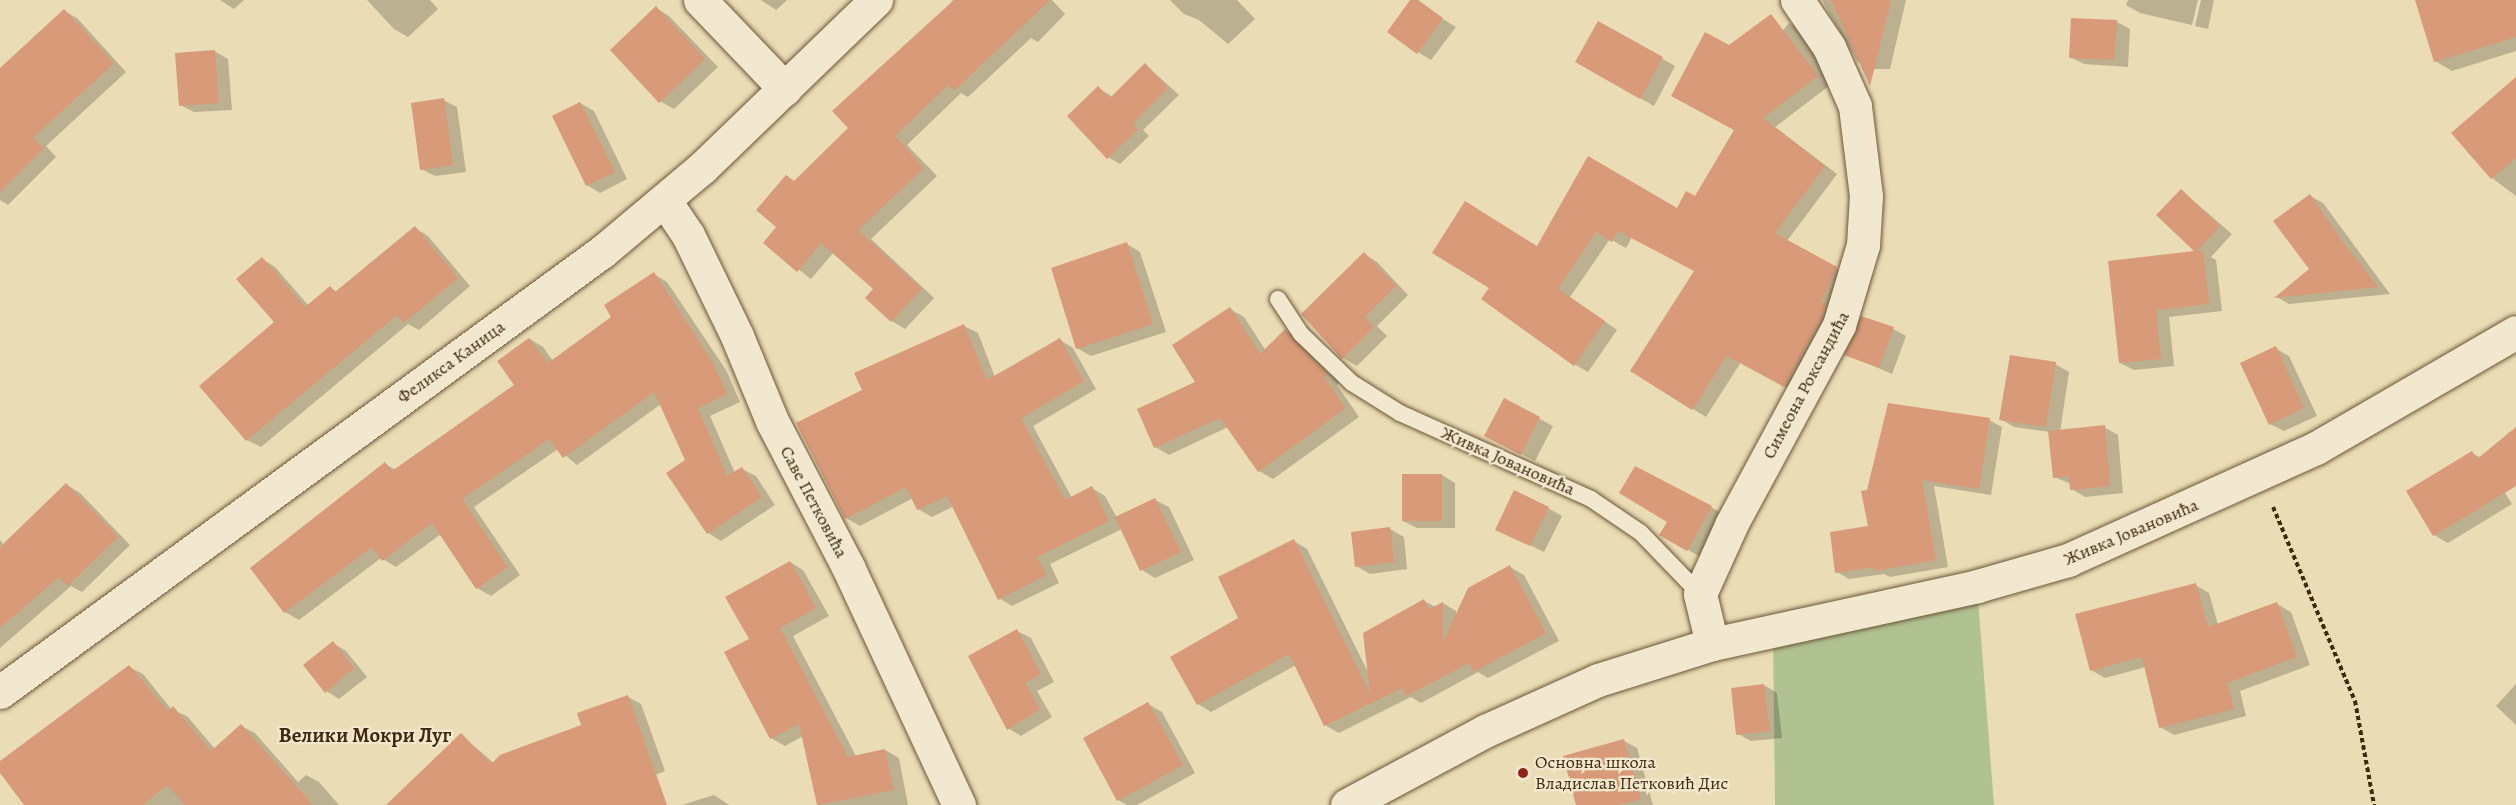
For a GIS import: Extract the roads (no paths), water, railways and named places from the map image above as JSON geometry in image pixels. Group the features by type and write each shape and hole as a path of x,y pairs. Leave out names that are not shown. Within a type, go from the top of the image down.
{"street":[{"path":"700,0 785,89"},
{"name":"Феликса Каница","path":"0,692 603,251 665,201 876,0"},
{"name":"Симеона Роксандића","path":"1700,594 1732,523 1839,325 1863,245 1866,196 1855,106 1824,39 1797,0"},
{"name":"Саве Петковића","path":"665,201 688,235 727,316 772,421 848,567 959,805"},
{"name":"Живка Јовановића","path":"1347,805 1543,704 1598,680 1712,644 1977,586 2068,560 2260,476 2440,380 2516,332"},
{"path":"1700,594 1712,644"}],"lane":[{"name":"Живка Јовановића","path":"1278,299 1301,334 1352,383 1401,413 1591,499 1641,533 1700,594"}],"place":[{"name":"Основна школа Владислав Петковић Дис","path":"1523,773"}],"district":[{"name":"Велики Мокри Луг","path":"365,735"}]}
